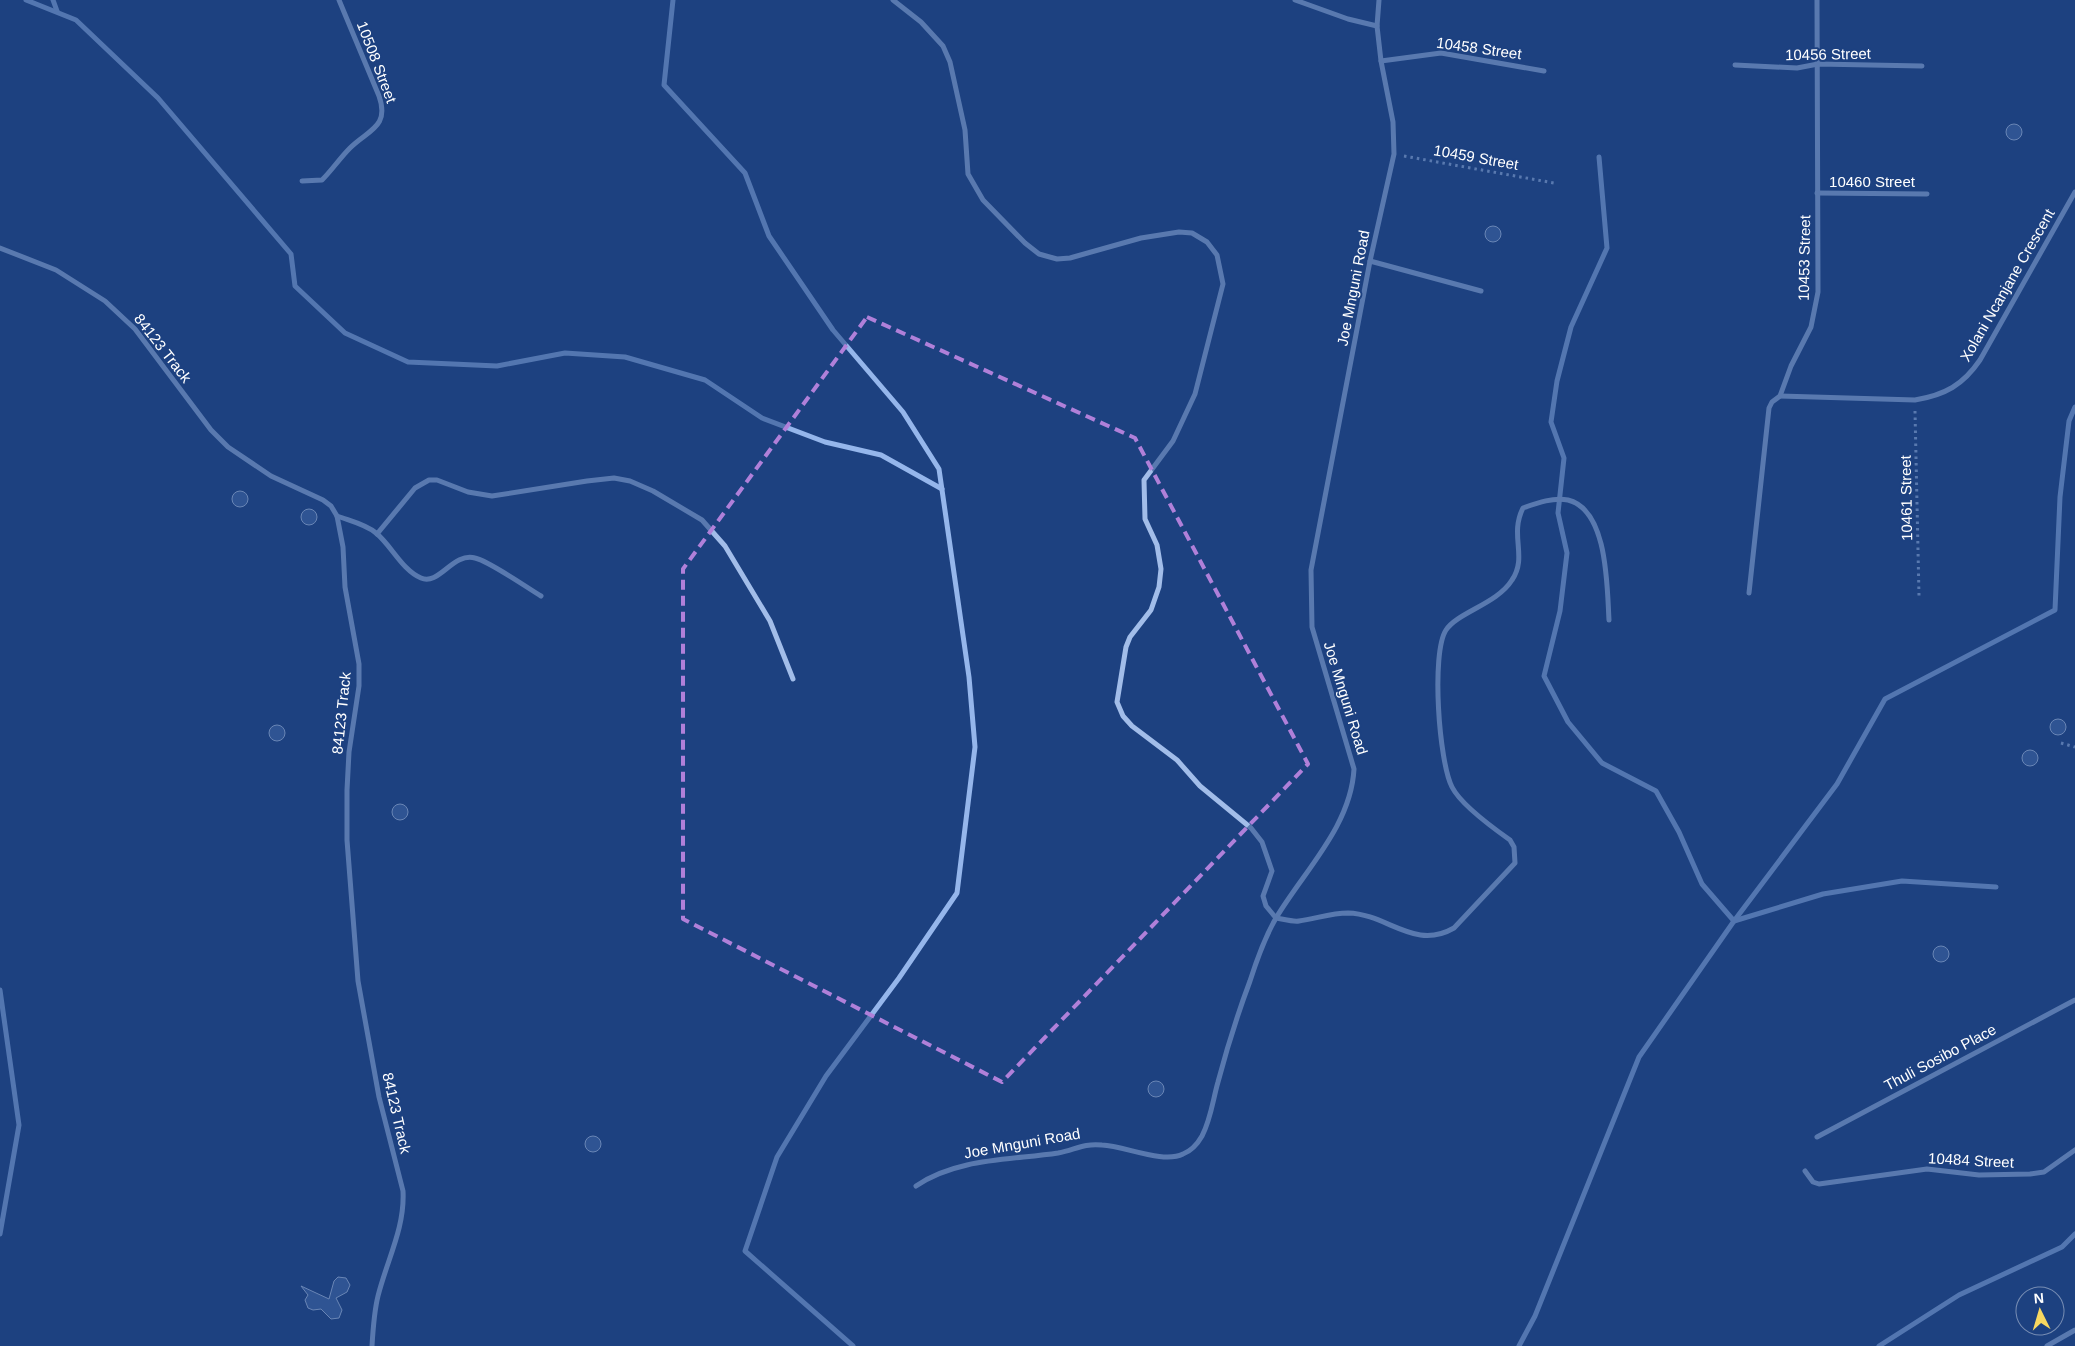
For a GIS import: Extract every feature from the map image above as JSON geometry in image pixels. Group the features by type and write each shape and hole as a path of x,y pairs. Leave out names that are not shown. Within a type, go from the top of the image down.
{"street":[{"name":"10508 Street","path":"302,180 322,180 351,147 366,138 376,127 383,111 379,96 339,0"},
{"path":"893,0 921,22 943,46 950,62 965,130 968,174 982,200 1025,243 1039,254 1057,259 1070,258 1141,238 1178,232 1192,233 1208,242 1217,255 1223,284 1195,394 1173,441 1144,480 1145,519 1157,545 1161,569 1159,587 1151,610 1130,637 1126,647 1117,702 1123,716 1132,726 1177,760 1200,786 1251,828 1262,842 1272,871 1264,896 1266,906 1276,918 1297,922 1348,913 1383,921 1414,936 1443,934 1454,928 1515,863 1514,846 1510,840 1461,799 1449,779 1439,722 1439,654 1446,630 1463,617 1492,600 1511,582 1520,566 1517,520 1523,508 1544,500 1568,500 1587,510 1603,549 1609,620"},
{"path":"1296,0 1348,19 1377,26"},
{"name":"Joe Mnguni Road","path":"916,1186 931,1175 953,1168 1061,1152 1083,1144 1122,1147 1167,1158 1182,1155 1191,1150 1202,1136 1249,982 1276,918 1336,826 1348,801 1353,783 1354,769 1352,757 1312,627 1310,589 1314,551 1370,261 1394,154 1393,122 1381,61 1377,26 1379,0"},
{"name":"10453 Street","path":"1749,593 1769,408 1772,402 1780,396 1791,366 1811,327 1816,310 1818,292 1817,0"},
{"name":"10458 Street","path":"1381,61 1441,52 1544,71"},
{"name":"10456 Street","path":"1736,65 1797,68 1818,64 1922,66"},
{"name":"Xolani Ncanjane Crescent","path":"1780,396 1915,400 1949,392 1971,374 2075,192"},
{"name":"10460 Street","path":"1817,194 1926,194"},
{"name":"84123 Track","path":"0,248 56,270 105,301 135,329 211,430 228,447 271,476 323,500 331,506 337,516 343,547 345,587 359,664 359,686 349,752 347,790 348,840 358,981 379,1097 404,1202 400,1230 377,1298 372,1346"},
{"path":"1370,261 1481,290"},
{"path":"377,534 415,488 429,480 437,480 468,492 492,496 614,478 630,481 653,491 702,520 725,546 770,621 793,679"},
{"path":"337,516 368,528 377,534 409,569 422,579 433,578 457,560 475,558 541,596"},
{"name":"Thuli Sosibo Place","path":"1817,1137 2075,1000"},
{"name":"10484 Street","path":"1805,1171 1813,1182 1820,1184 1927,1169 1979,1175 2030,1174 2044,1172 2075,1150"},
{"path":"2047,1346 2075,1330"}],"path":[{"name":"10459 Street","path":"1394,154 1554,182"},
{"name":"10461 Street","path":"1915,400 1919,596"},
{"path":"2061,743 2075,747"}],"highlighted area":[{"path":"867,317 1135,438 1308,764 1002,1082 683,919 683,569"}],"building":[{"path":"2011,124 2017,124 2022,129 2020,138 2011,140 2006,135 2006,129"},
{"path":"1490,226 1496,226 1501,231 1499,240 1490,242 1485,237 1485,231"},
{"path":"237,491 243,491 248,496 246,505 237,507 232,502 232,496"},
{"path":"306,509 312,509 317,514 315,523 306,525 301,520 301,514"},
{"path":"2055,719 2061,719 2066,724 2064,733 2055,735 2050,730 2050,724"},
{"path":"274,725 280,725 285,730 283,739 274,741 269,736 269,730"},
{"path":"2027,750 2033,750 2038,755 2036,764 2027,766 2022,761 2022,755"},
{"path":"397,804 403,804 408,809 406,818 397,820 392,815 392,809"},
{"path":"1938,946 1944,946 1949,951 1947,960 1938,962 1933,957 1933,951"},
{"path":"1153,1081 1159,1081 1164,1086 1162,1095 1153,1097 1148,1092 1148,1086"},
{"path":"590,1136 596,1136 601,1141 599,1150 590,1152 585,1147 585,1141"},
{"path":"338,1277 346,1278 350,1285 347,1292 336,1298 342,1310 339,1318 331,1319 321,1309 313,1310 308,1308 305,1300 308,1295 301,1286 329,1299 334,1281"}],"waterway":[{"path":"26,0 76,20 158,98 291,254 295,286 345,333 408,362 497,366 565,353 625,357 705,380 762,418 825,442 881,455 942,489"},
{"path":"53,0 57,11"},
{"path":"673,0 664,85 745,173 769,236 833,330 903,412 939,469 969,677 975,747 957,893 899,978 826,1076 777,1157 745,1251 853,1346"},
{"path":"1599,157 1607,248 1571,327 1557,381 1551,422 1564,458 1558,513 1567,553 1560,611 1544,676 1568,722 1602,763 1656,791 1679,832 1702,884 1734,921 1823,894 1902,881 1996,887"},
{"path":"1519,1346 1535,1316 1639,1057 1734,921 1837,784 1885,699 2055,610 2060,497 2069,421 2075,407"},
{"path":"0,990 19,1125 0,1234"},
{"path":"1879,1346 1959,1295 2062,1247 2075,1234"}]}
